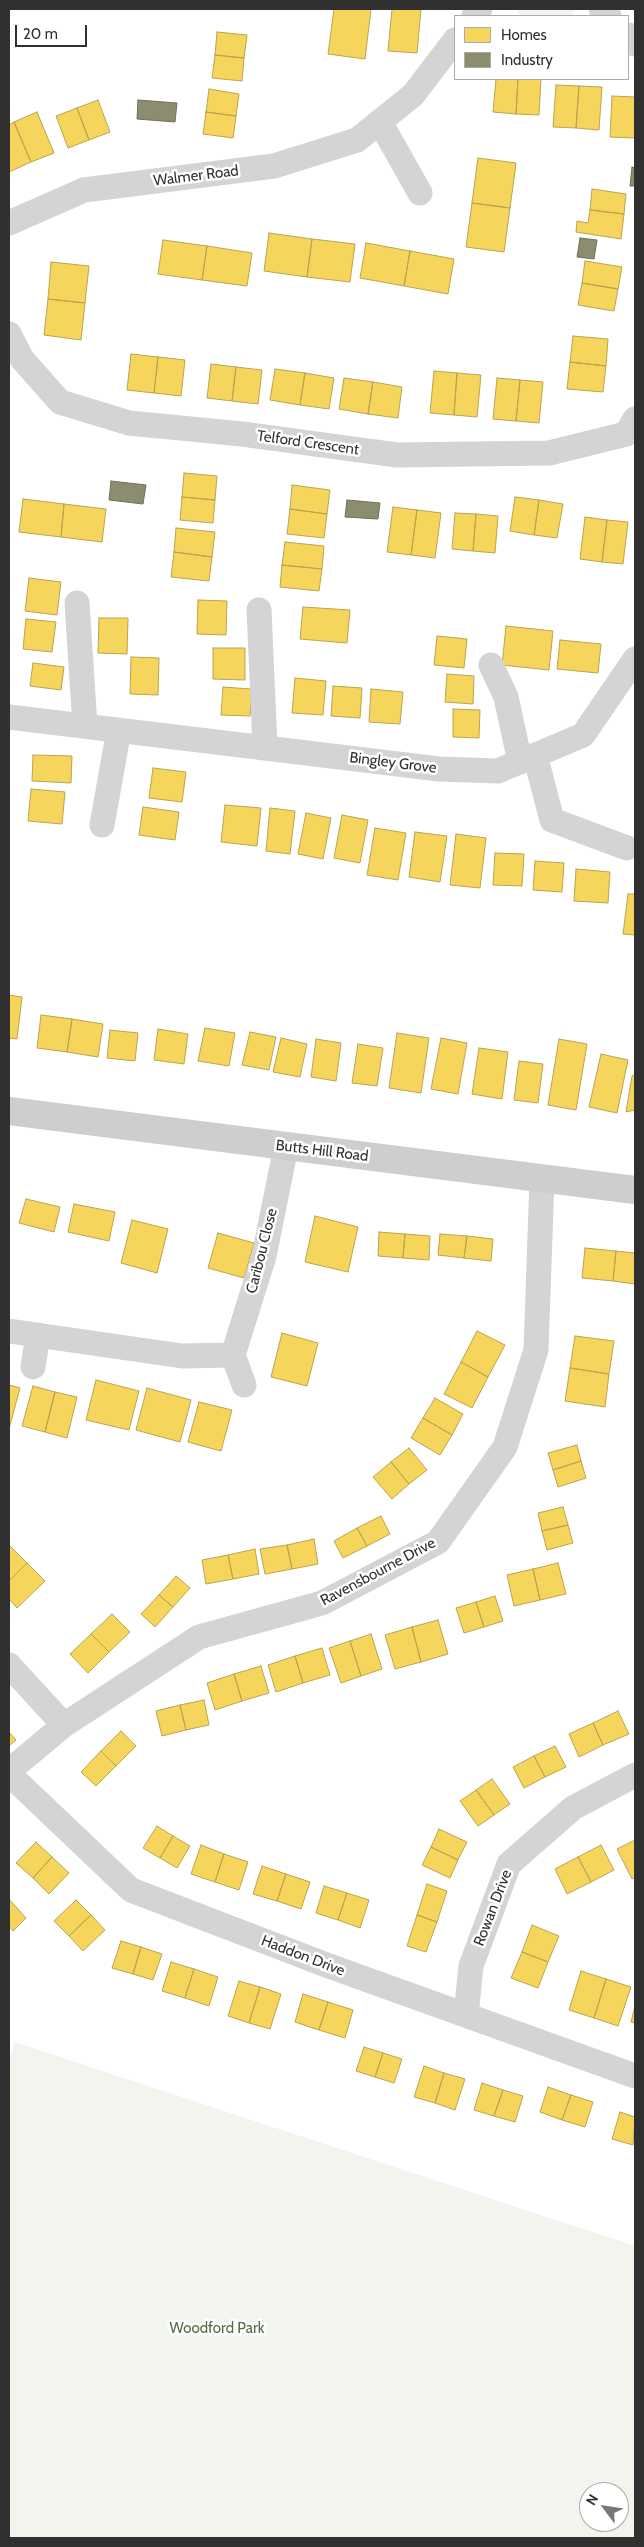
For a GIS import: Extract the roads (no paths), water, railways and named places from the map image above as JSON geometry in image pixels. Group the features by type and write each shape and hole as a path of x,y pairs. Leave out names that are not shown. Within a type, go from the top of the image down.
{"street":[{"name":"Walmer Road","path":"9,223 84,190 274,166 357,140 413,95 454,41"},
{"path":"380,122 420,193"},
{"name":"Telford Crescent","path":"9,334 22,359 60,402 129,423 242,434 397,455 549,453 632,435"},
{"path":"77,603 85,726"},
{"path":"259,610 265,748"},
{"name":"Bingley Grove","path":"9,716 440,769 498,771 583,735 635,659"},
{"path":"491,666 506,698 552,820 627,848"},
{"path":"102,825 119,730"},
{"name":"Butts Hill Road","path":"9,1111 635,1190"},
{"name":"Caribou Close","path":"233,1355 264,1256 286,1146"},
{"name":"Ravensbourne Drive","path":"9,1773 64,1725 199,1638 322,1603 438,1542 504,1447 536,1350 542,1179"},
{"path":"9,1330 182,1356 233,1355 244,1385"},
{"path":"33,1367 38,1335"},
{"path":"9,1666 64,1725"},
{"name":"Haddon Drive","path":"9,1773 130,1890 329,1966 635,2076"},
{"name":"Rowan Drive","path":"466,2015 471,1966 508,1864 573,1808 635,1775"}],"park label":[{"name":"Woodford Park","path":"217,2329"}]}
